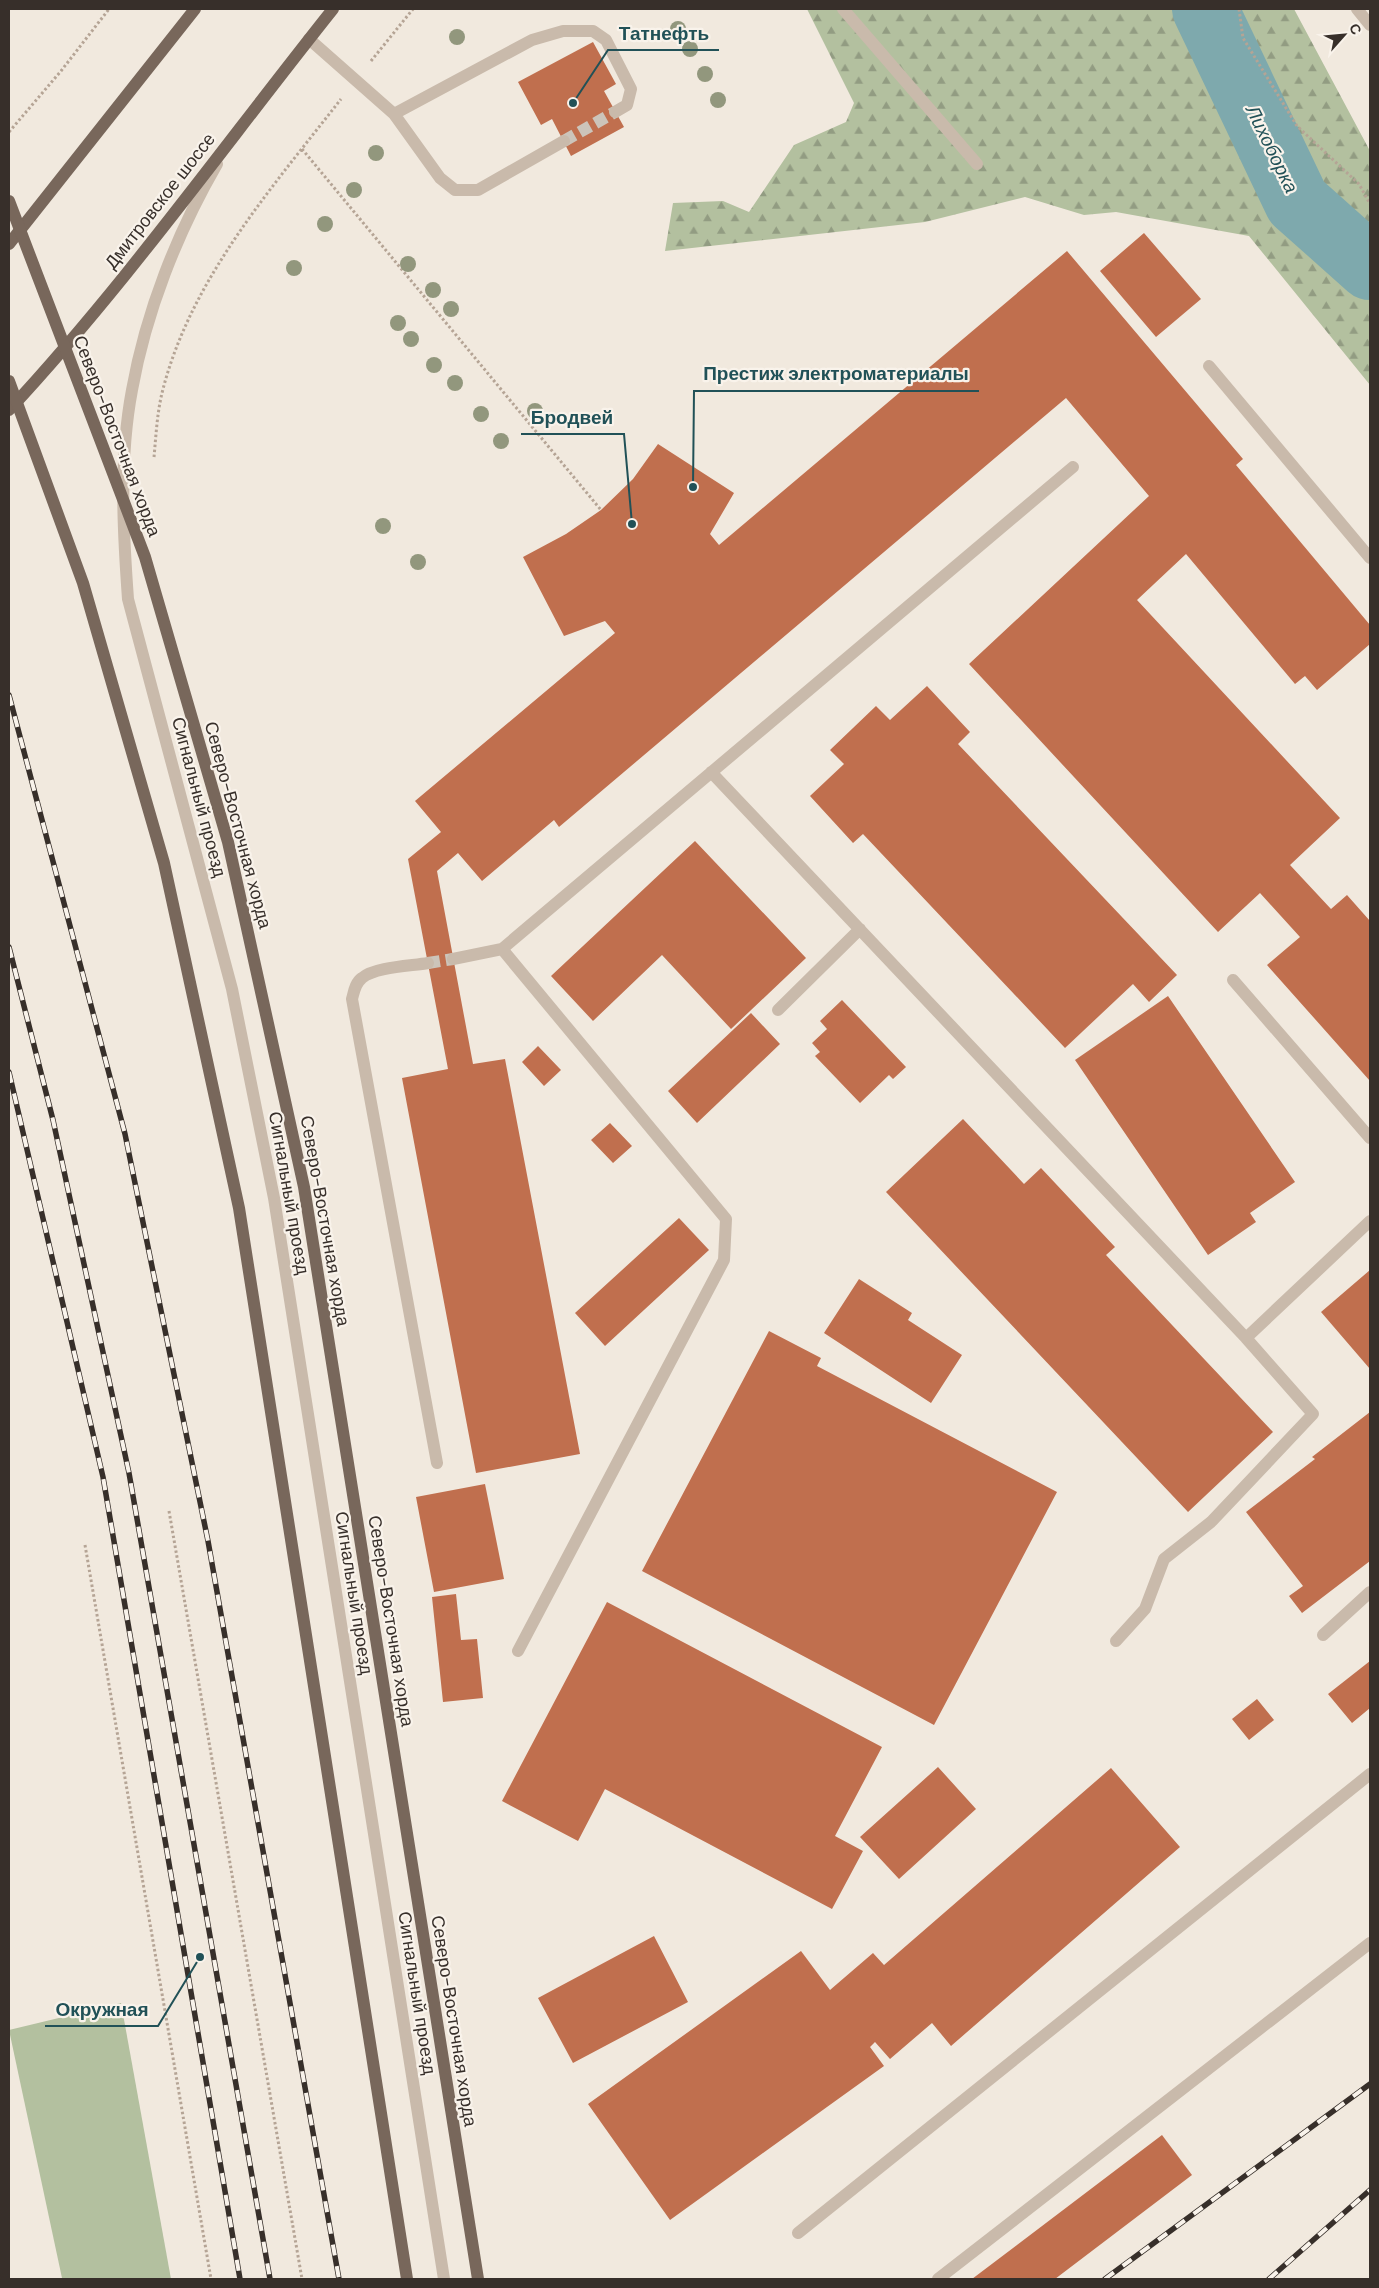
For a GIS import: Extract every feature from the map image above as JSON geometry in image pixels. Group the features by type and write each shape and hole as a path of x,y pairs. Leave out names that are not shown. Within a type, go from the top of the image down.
{"main road":[{"path":"9,244 195,9"},
{"name":"Дмитровское шоссе","path":"9,410 150,244 333,9"},
{"name":"Северо-Восточная хорда","path":"9,201 145,557 228,842 304,1187 478,2279"},
{"path":"9,381 83,583 164,863 239,1208 407,2279"}],"street":[{"path":"843,9 977,164"},
{"path":"1357,9 1370,25"},
{"path":"394,114 532,40 563,31 592,32 606,40 631,89 626,105 615,112"},
{"path":"309,39 394,114 440,178 455,190 478,190 564,141"},
{"name":"Сигнальный проезд","path":"232,138 207,182 174,254 148,324 136,367 128,423 123,496 128,599 232,989 274,1198 444,2279"},
{"path":"1209,366 1370,558"},
{"path":"453,959 502,949 1073,466"},
{"path":"712,772 1246,1338 1313,1414 1211,1522 1164,1559 1146,1609 1116,1641"},
{"path":"778,1010 860,929"},
{"path":"502,949 726,1219 724,1260 518,1651"},
{"path":"428,963 376,971 362,978 355,986 352,1000 437,1464"},
{"path":"1233,980 1370,1138"},
{"path":"1246,1338 1370,1221"},
{"path":"1323,1634 1370,1592"},
{"path":"798,2234 1370,1774"},
{"path":"938,2279 1370,1944"}],"path":[{"path":"9,132 109,9"},
{"path":"154,458 162,394 181,335 212,276 242,227 412,9"},
{"path":"1239,9 1243,38 1297,126 1359,184 1370,204"},
{"path":"302,149 601,510"},
{"path":"169,1511 302,2279"},
{"path":"85,1545 211,2279"}],"green space":[{"path":"807,9 1294,9 1370,151 1370,385 1249,236 1116,212 1084,215 1025,197 925,222 665,251 673,203 723,201 749,212 794,145 846,122 854,103"},
{"path":"121,2003 171,2279 62,2278 9,2030"}],"building":[{"path":"593,42 616,84 604,91 624,127 571,156 552,119 541,125 518,82"},
{"path":"1144,233 1201,299 1156,337 1100,271"},
{"path":"1067,251 1243,459 1236,465 1370,625 1370,644 1317,690 1305,676 1295,684 1186,554 1137,600 1340,818 1290,865 1331,909 1347,895 1370,921 1370,1081 1267,965 1300,937 1260,893 1218,932 969,664 1149,496 1066,398 559,827 554,820 482,881 458,853 437,871 473,1064 505,1059 580,1454 476,1473 402,1078 448,1069 408,859 441,832 415,801 615,633 605,621 564,636 523,557 566,534 601,510 633,479 658,444 734,493 710,534 719,545"},
{"path":"927,686 970,732 958,744 1177,975 1149,1002 1133,984 1065,1048 863,834 853,843 810,796 844,764 830,750 876,706 890,720"},
{"path":"695,841 806,958 731,1029 662,955 593,1021 551,976"},
{"path":"1168,996 1295,1182 1250,1213 1256,1222 1208,1255 1075,1060"},
{"path":"842,1000 906,1067 893,1079 889,1075 860,1103 815,1056 820,1052 812,1043 827,1029 820,1021"},
{"path":"751,1013 780,1044 697,1123 668,1091"},
{"path":"538,1046 561,1070 544,1086 522,1062"},
{"path":"963,1119 1024,1184 1041,1168 1115,1247 1106,1255 1273,1432 1188,1512 886,1192"},
{"path":"610,1123 632,1146 613,1163 591,1140"},
{"path":"679,1218 709,1250 605,1346 575,1313"},
{"path":"1370,1270 1370,1369 1321,1312"},
{"path":"859,1279 912,1313 908,1320 962,1355 931,1403 824,1333"},
{"path":"769,1331 821,1358 817,1366 1057,1492 934,1725 642,1571"},
{"path":"1370,1412 1370,1561 1302,1613 1289,1596 1303,1586 1246,1512 1315,1459 1312,1457"},
{"path":"485,1484 504,1579 434,1592 416,1497"},
{"path":"456,1594 461,1640 477,1639 483,1698 443,1702 432,1597"},
{"path":"607,1602 882,1747 835,1836 863,1851 832,1909 605,1789 578,1841 502,1801"},
{"path":"1370,1661 1370,1708 1352,1723 1328,1694"},
{"path":"1257,1699 1274,1720 1249,1740 1232,1719"},
{"path":"938,1767 976,1809 899,1879 860,1837"},
{"path":"1111,1768 1180,1847 951,2046 932,2023 890,2059 875,2042 870,2047 884,2066 670,2220 588,2104 801,1951 830,1990 873,1953 884,1965"},
{"path":"654,1936 688,2002 573,2063 538,1998"},
{"path":"1162,2135 1192,2175 1055,2279 972,2279"}],"waterway":[{"name":"Лихоборка","path":"1205,9 1297,202 1370,267"}],"tunnel":[{"path":"564,141 615,112"},
{"path":"428,963 453,959"}],"railway":[{"path":"9,695 125,1134 208,1541 339,2279"},
{"path":"9,947 53,1120 129,1473 270,2279"},
{"path":"9,1072 103,1477 240,2279"},
{"path":"1105,2279 1370,2084"},
{"path":"1269,2279 1370,2190"}],"place":[{"name":"Татнефть","path":"573,103"},
{"name":"Престиж электроматериалы","path":"693,487"},
{"name":"Бродвей","path":"632,524"},
{"name":"Окружная","path":"200,1957"}]}
